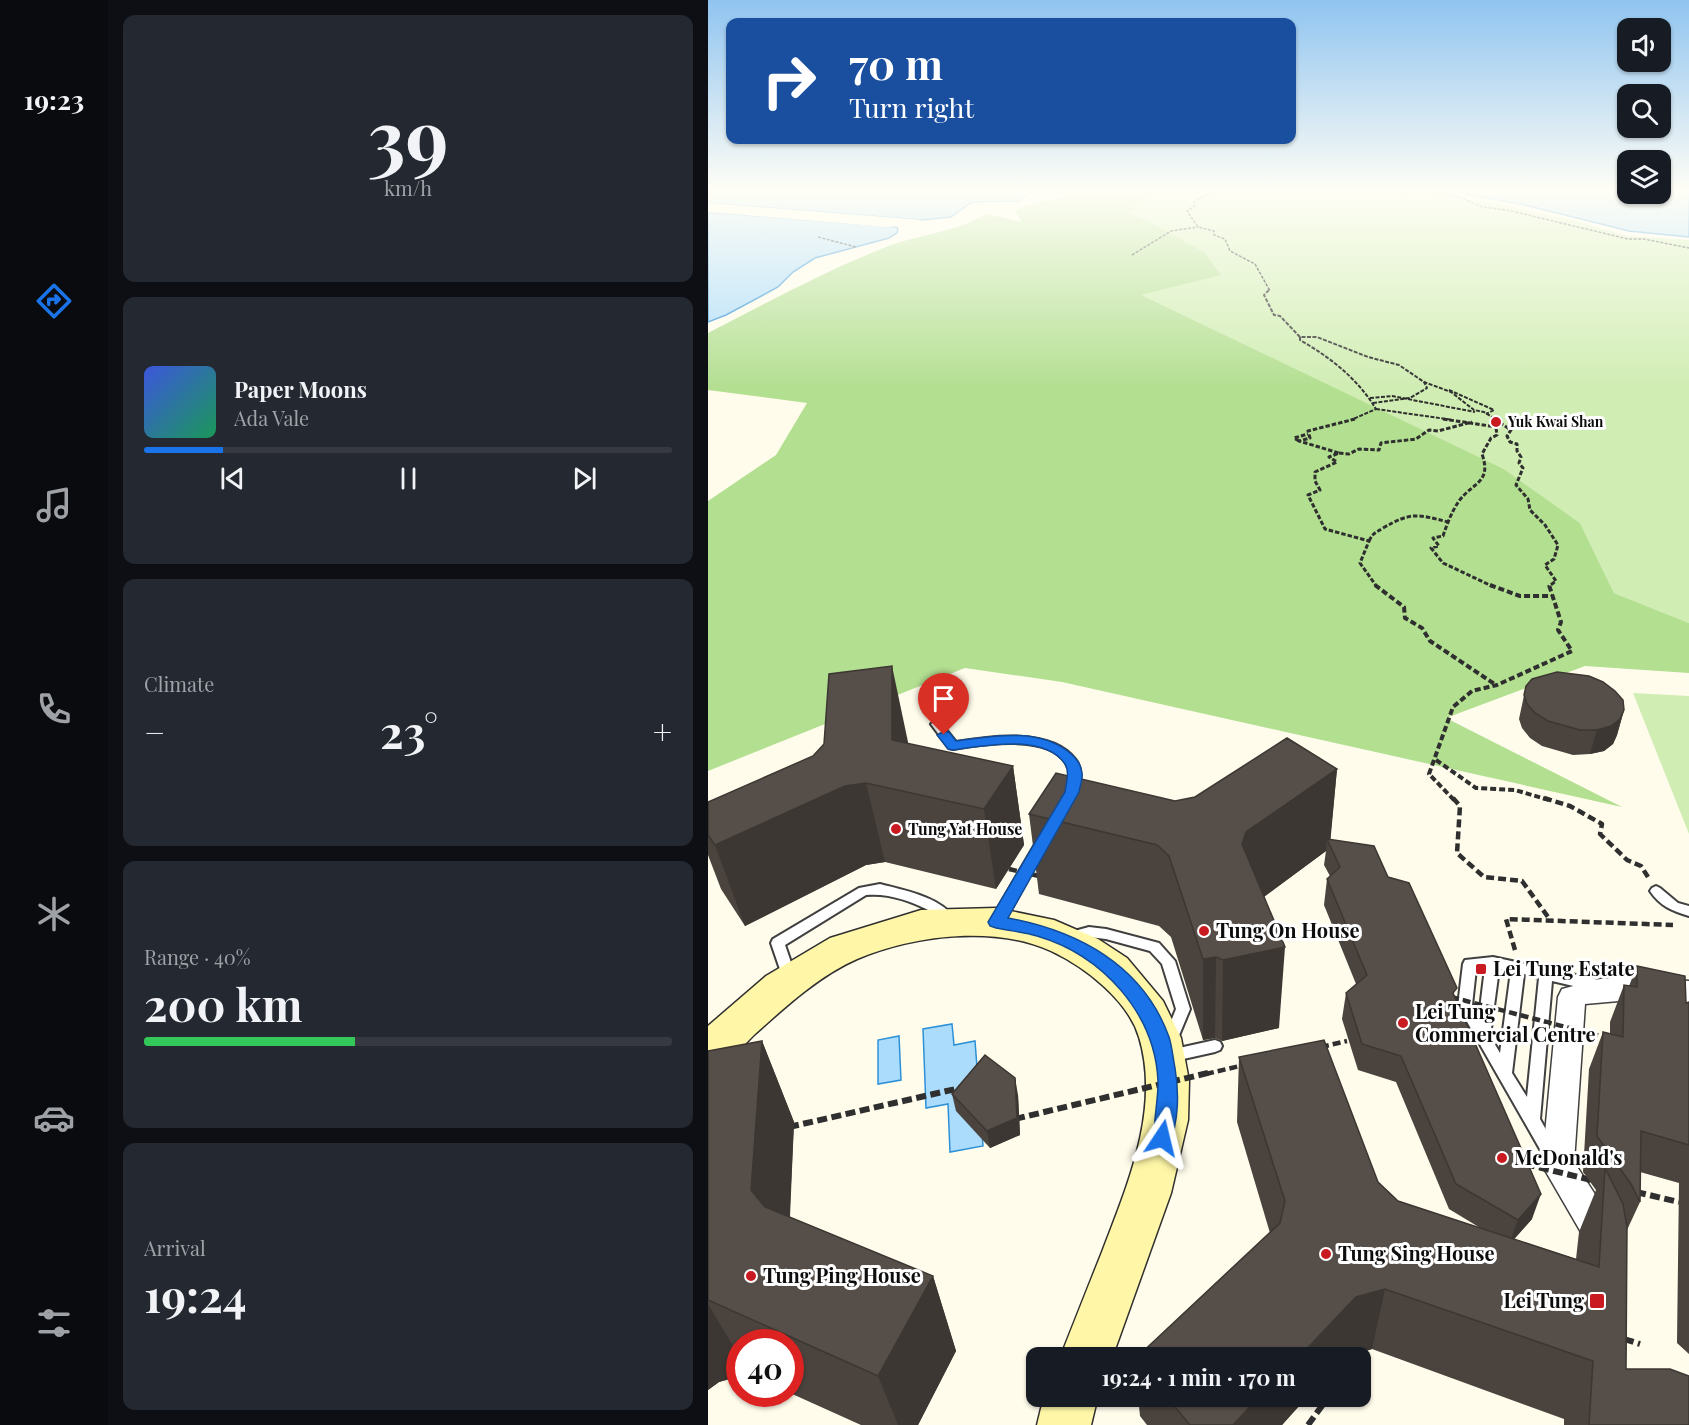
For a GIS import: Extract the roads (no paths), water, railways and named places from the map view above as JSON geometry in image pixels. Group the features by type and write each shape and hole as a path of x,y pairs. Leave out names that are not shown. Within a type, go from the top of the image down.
{"street":[{"path":"708,1056 723,1038 790,980 843,949 921,924 996,922 1041,930 1085,950 1113,969 1149,1013 1160,1038 1168,1081 1166,1120 1148,1192 1090,1347"},
{"path":"1614,1266 1610,1250 1601,1233 1558,1165 1572,997 1588,991 1614,989 1689,992"},
{"path":"1065,1425 1069,1407"}],"lane":[{"path":"936,724 953,746 1000,739 1030,740 1056,749 1072,762 1075,774 1072,792 1066,801"},
{"path":"996,922 1049,830"},
{"path":"1656,891 1673,906 1689,911"},
{"path":"1505,1073 1517,960"},
{"path":"1558,1165 1465,1006 1470,964 1517,960 1546,974 1614,989"},
{"path":"1484,1035 1493,962"},
{"path":"1532,1120 1546,974"},
{"path":"1163,1058 1215,1047"}],"water":[{"path":"708,256 821,256 793,272 778,287 708,322"},
{"path":"952,1024 954,1045 975,1041 983,1146 950,1152 948,1104 926,1108 923,1029"},
{"path":"899,1036 901,1080 878,1084 878,1040"}],"place":[{"name":"Yuk Kwai Shan","path":"1496,422"},
{"name":"Tung Yat House","path":"896,829"},
{"name":"Tung On House","path":"1204,931"},
{"name":"Lei Tung Estate","path":"1481,969"},
{"name":"Lei Tung Commercial Centre","path":"1403,1023"},
{"name":"McDonald's","path":"1502,1158"},
{"name":"Tung Sing House","path":"1326,1254"},
{"name":"Tung Ping House","path":"751,1276"},
{"name":"Lei Tung","path":"1597,1301"}]}
